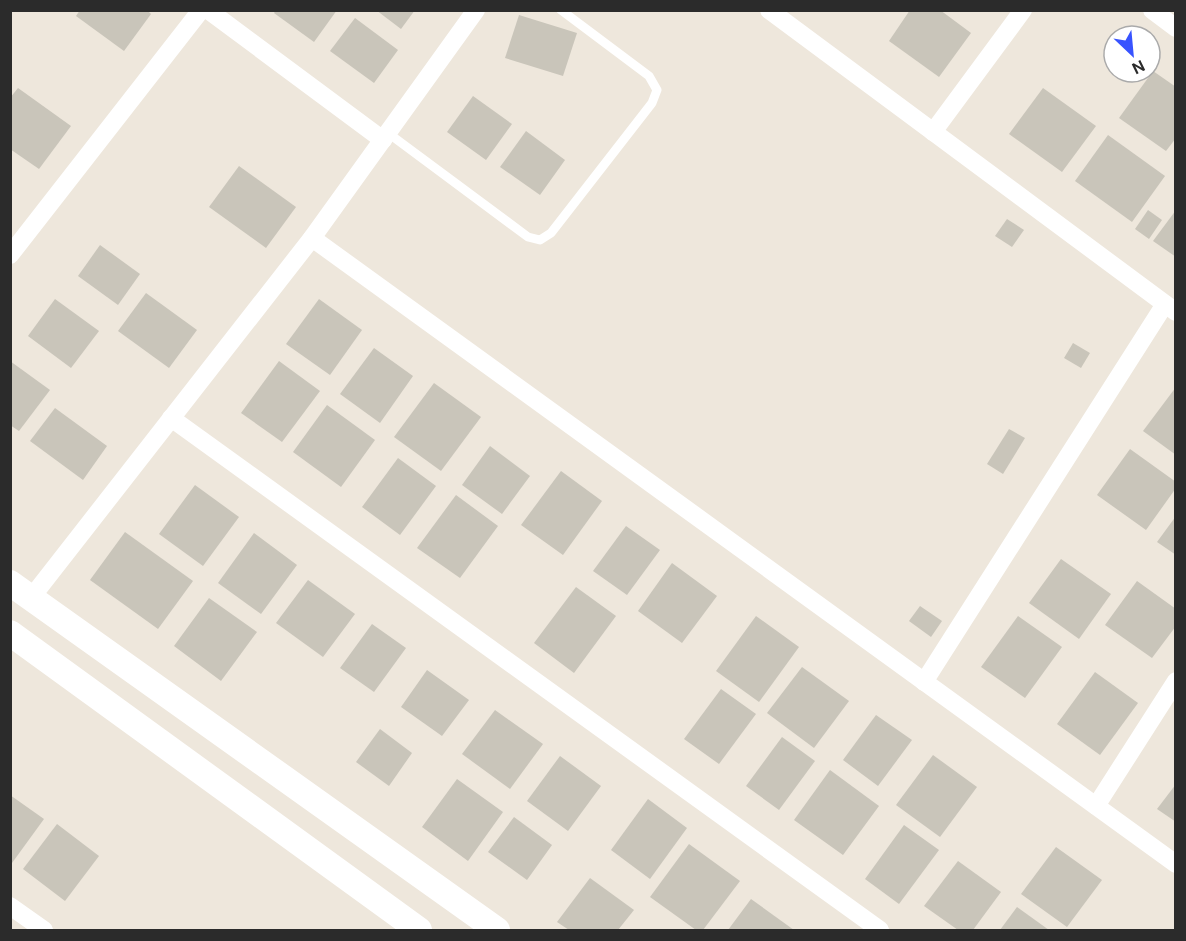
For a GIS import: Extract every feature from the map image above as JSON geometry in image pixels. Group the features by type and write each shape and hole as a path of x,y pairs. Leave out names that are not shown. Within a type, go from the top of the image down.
{"street":[{"path":"10,255 201,10"},
{"path":"208,10 385,136"},
{"path":"31,598 312,238 476,10"},
{"path":"769,10 1170,308 924,682"},
{"path":"933,132 1023,10"},
{"path":"1152,10 1176,28"},
{"path":"312,238 1176,864"},
{"path":"171,418 880,930"},
{"path":"10,583 497,930"},
{"path":"10,633 419,930"},
{"path":"1096,806 1176,681"},
{"path":"10,906 44,930"}],"lane":[{"path":"385,136 528,237 540,240 551,233 652,103 657,90 649,76 561,10"}],"building":[{"path":"80,10 147,10 151,14 124,51 76,16"},
{"path":"276,10 337,10 314,42 274,13"},
{"path":"376,10 415,10 401,29"},
{"path":"910,10 940,10 971,33 939,77 889,41"},
{"path":"519,15 577,33 563,76 505,58"},
{"path":"355,18 398,50 374,83 330,51"},
{"path":"1162,77 1176,87 1176,138 1166,151 1119,118 1144,84 1162,84"},
{"path":"18,88 71,126 39,169 10,149 10,98"},
{"path":"1043,88 1096,126 1062,172 1009,134"},
{"path":"473,96 512,124 486,160 447,132"},
{"path":"526,131 565,160 540,195 500,167"},
{"path":"1108,135 1165,176 1132,222 1075,181"},
{"path":"239,166 296,207 266,248 209,207"},
{"path":"1148,210 1162,220 1149,239 1135,229"},
{"path":"1176,210 1176,257 1153,241"},
{"path":"1007,219 1024,230 1012,247 995,236"},
{"path":"100,245 140,274 118,305 78,276"},
{"path":"146,293 197,330 169,368 118,331"},
{"path":"55,299 99,331 71,368 28,336"},
{"path":"319,299 362,330 330,375 286,344"},
{"path":"1073,343 1090,353 1081,368 1064,358"},
{"path":"374,348 413,376 380,423 340,394"},
{"path":"10,361 50,390 19,431 10,425"},
{"path":"279,361 320,391 282,442 241,413"},
{"path":"434,383 481,417 441,471 394,437"},
{"path":"1176,387 1176,455 1143,431"},
{"path":"327,405 375,440 341,487 293,452"},
{"path":"55,408 107,446 83,480 30,441"},
{"path":"1009,429 1025,438 1003,474 987,464"},
{"path":"490,446 530,476 502,514 462,485"},
{"path":"1130,449 1176,482 1176,488 1146,530 1097,495"},
{"path":"398,458 436,486 400,535 362,507"},
{"path":"561,471 602,501 563,555 521,525"},
{"path":"195,485 239,517 203,566 159,534"},
{"path":"456,495 498,526 460,578 417,548"},
{"path":"1176,516 1176,555 1157,542"},
{"path":"626,526 660,550 627,595 593,571"},
{"path":"125,532 193,581 158,629 90,580"},
{"path":"254,533 297,565 261,614 218,583"},
{"path":"1061,559 1111,594 1079,639 1029,603"},
{"path":"672,563 717,596 682,643 638,611"},
{"path":"308,580 355,614 323,657 276,623"},
{"path":"1137,581 1176,609 1176,626 1152,658 1105,625"},
{"path":"576,587 616,616 574,673 534,643"},
{"path":"209,598 257,632 221,681 174,646"},
{"path":"920,606 942,621 931,637 909,621"},
{"path":"756,616 799,647 759,702 716,671"},
{"path":"1018,616 1062,647 1025,698 981,667"},
{"path":"372,624 406,648 374,692 340,668"},
{"path":"802,667 849,701 814,748 767,713"},
{"path":"427,670 469,700 442,736 401,707"},
{"path":"1095,672 1138,703 1100,755 1057,724"},
{"path":"721,689 756,714 719,764 684,739"},
{"path":"495,710 543,744 510,789 462,754"},
{"path":"876,715 912,740 878,786 843,760"},
{"path":"380,729 412,753 389,786 356,762"},
{"path":"782,737 815,761 779,810 746,786"},
{"path":"933,755 977,787 940,837 896,805"},
{"path":"560,756 601,786 568,831 527,801"},
{"path":"830,770 879,806 843,855 794,820"},
{"path":"457,779 503,812 468,861 422,827"},
{"path":"1176,784 1176,822 1157,809"},
{"path":"10,795 44,819 12,863 10,862"},
{"path":"648,799 687,828 650,879 611,850"},
{"path":"514,817 552,845 527,880 488,852"},
{"path":"57,824 99,856 65,901 23,869"},
{"path":"904,825 939,850 899,904 865,879"},
{"path":"689,844 740,881 703,930 696,930 650,897"},
{"path":"1056,847 1102,880 1067,927 1021,894"},
{"path":"958,861 1001,892 973,930 958,930 924,906"},
{"path":"590,878 634,910 618,930 569,930 557,922"},
{"path":"751,899 794,930 728,930"},
{"path":"1017,907 1049,930 1000,930"}]}
